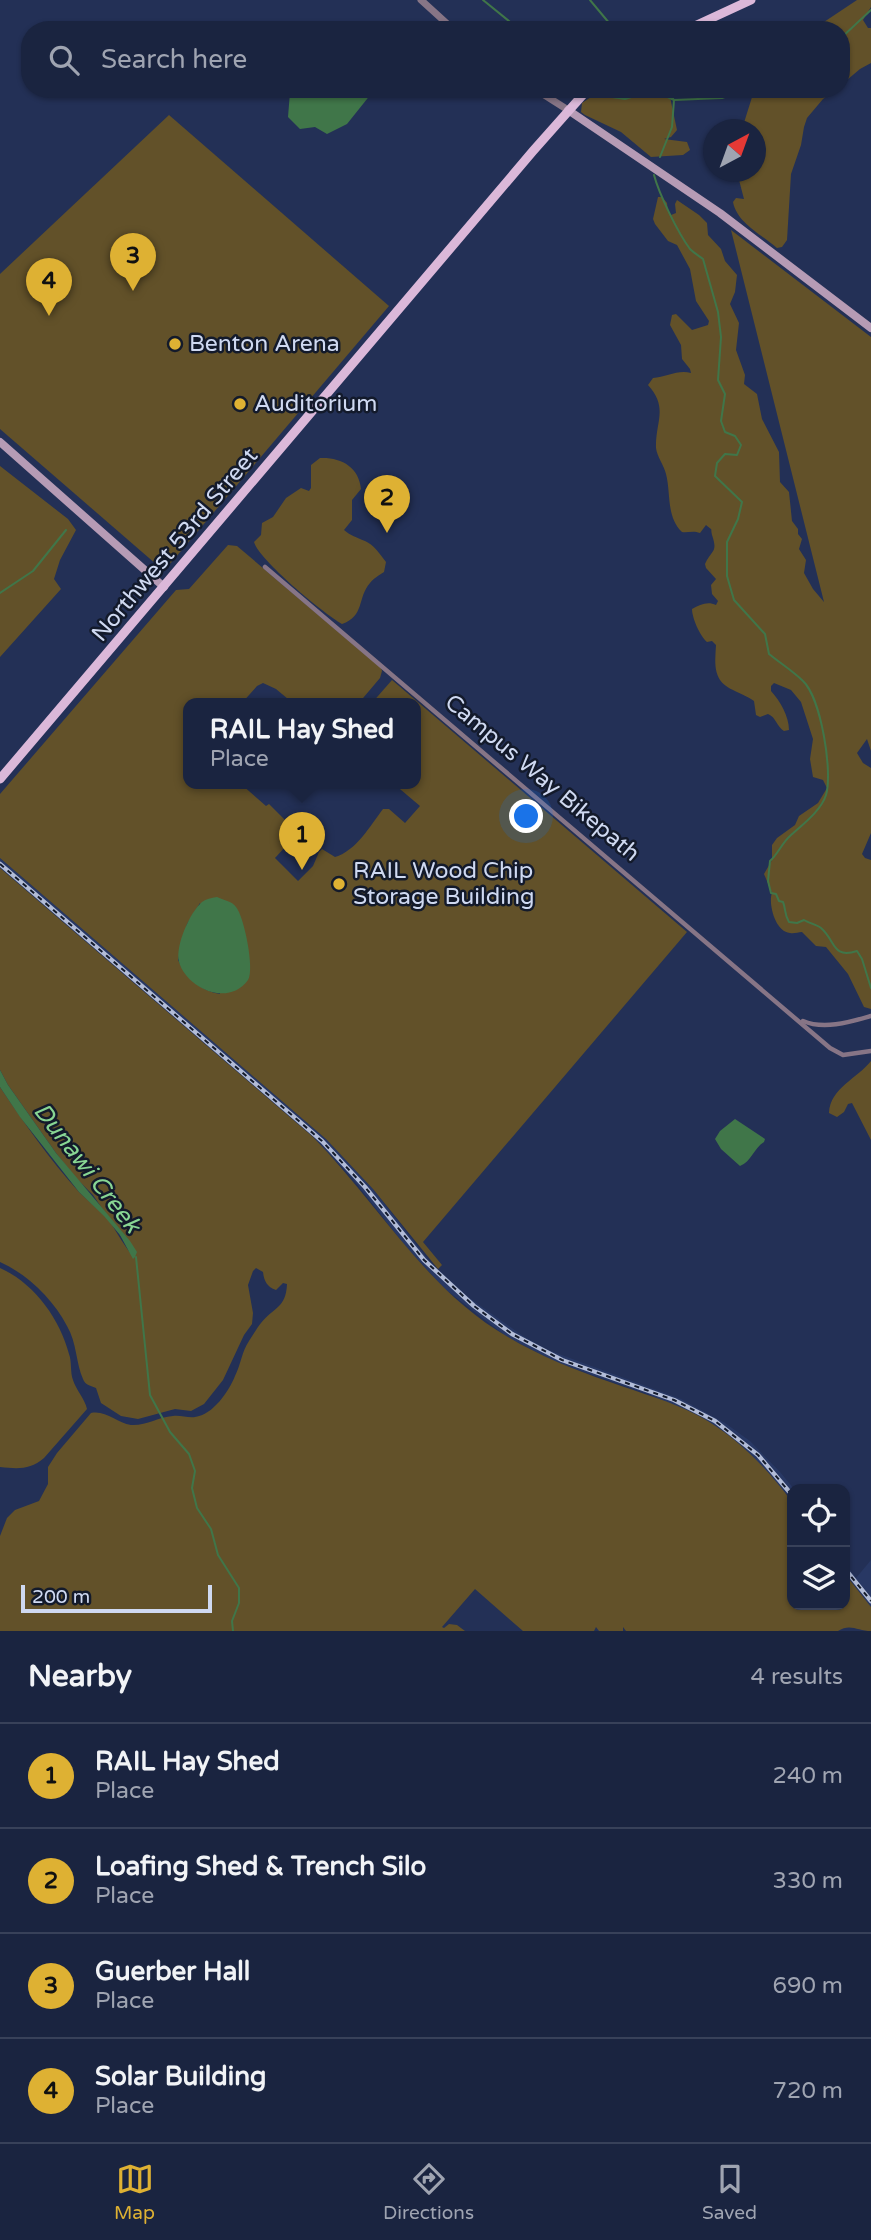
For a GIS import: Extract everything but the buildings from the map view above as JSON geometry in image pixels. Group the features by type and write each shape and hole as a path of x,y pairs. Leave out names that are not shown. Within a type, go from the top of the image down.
{"main road":[{"path":"706,21 751,0"},
{"name":"Northwest 53rd Street","path":"0,779 579,98"},
{"path":"568,110 711,206 871,328"},
{"path":"0,442 164,587"}],"street":[{"path":"421,0 444,21"},
{"path":"549,98 568,110"},
{"name":"Campus Way Bikepath","path":"265,567 420,698"},
{"name":"Campus Way Bikepath","path":"421,699 837,1052 851,1055 871,1051"},
{"name":"Campus Way Bikepath","path":"796,1017 817,1025 850,1022 871,1016"}],"shaded area":[{"path":"857,0 871,0 871,7 863,20 868,28 871,28 871,63 850,77 850,21 826,21"},
{"path":"290,98 368,98 347,124 327,134 315,127 300,129 288,117"},
{"path":"590,98 670,98 677,130 671,137 664,139 687,142 690,150 683,155 651,157 621,132 581,112 582,103"},
{"path":"752,98 824,98 807,118 804,127 791,174 787,240 782,247 777,248 739,216 733,202 736,198 744,199 740,182 766,182 766,119 745,119"},
{"path":"169,115 389,306 164,571 0,429 0,274"},
{"path":"658,197 662,197 667,203 671,215 676,213 677,200 699,215 707,223 708,235 721,249 725,261 737,275 730,304 739,323 736,350 745,375 744,384 757,394 762,419 779,452 780,482 789,492 792,521 802,539 799,549 806,560 804,573 824,602 731,230 871,337 871,751 867,739 857,753 863,763 871,768 871,833 862,854 871,860 871,1009 864,1007 848,974 826,947 816,946 802,932 792,933 780,928 772,910 772,893 764,874 772,860 772,845 795,825 799,816 818,803 827,788 823,780 813,777 810,759 813,739 801,702 791,690 774,683 771,691 783,709 789,730 784,731 768,714 760,717 756,715 754,701 721,682 716,671 716,645 704,639 693,617 692,609 707,603 716,605 718,601 712,594 711,585 716,579 705,564 713,551 714,541 711,529 706,525 700,533 682,532 673,519 666,474 656,448 660,415 658,401 648,385 653,378 691,373 682,359 681,345 670,325 672,315 676,314 692,330 708,325 709,321 696,301 690,269 677,245 668,241 655,224 653,219"},
{"path":"320,458 342,462 357,475 361,489 352,500 352,520 344,530 371,545 386,562 384,572 366,589 358,611 342,624 279,573 254,542 261,535 262,523 273,517 286,498 301,488 309,491 311,465"},
{"path":"0,466 68,519 76,530 60,560 54,579 61,589 0,657"},
{"path":"228,545 237,546 381,668 380,678 363,698 287,698 263,683 246,698 183,698 183,789 247,789 266,806 269,804 298,833 275,858 298,881 313,866 322,849 335,857 350,849 383,809 389,809 405,823 420,806 400,789 421,789 421,705 687,932 423,1242 442,1265 438,1269 373,1189 326,1139 0,858 0,794 176,590 189,589","holes":["200,903 220,994 195,983 178,960 187,924"]},
{"path":"392,680 413,698 376,698"},
{"path":"0,858 326,1139 373,1189 430,1262 468,1297 523,1336 548,1350 681,1399 725,1423 750,1441 780,1472 790,1484 787,1484 787,1495 700,1417 648,1394 558,1363 507,1337 445,1289 406,1247 352,1178 313,1137 0,868"},
{"path":"0,868 313,1137 427,1270 479,1318 520,1344 558,1362 699,1416 739,1443 762,1465 787,1496 787,1610 850,1610 850,1580 871,1607 871,1631 850,1627 838,1631 626,1631 623,1627 623,1631 599,1631 596,1627 594,1631 523,1631 475,1589 442,1627 457,1625 465,1631 0,1631 0,1536 7,1518 15,1510 39,1501 48,1484 48,1467 57,1453 91,1413 102,1413 131,1425 173,1416 195,1417 208,1412 229,1388 247,1345 258,1327 282,1303 287,1284 283,1283 276,1290 266,1283 263,1272 256,1268 253,1271 248,1285 253,1313 252,1324 223,1380 204,1404 191,1411 175,1409 138,1419 121,1416 101,1403 96,1388 84,1381 70,1333 54,1306 29,1280 0,1262 0,1087 58,1167 79,1192 107,1218 135,1257 93,1195 56,1153 0,1070"},
{"path":"217,897 232,903 239,912 248,943 250,966 248,980 240,988 220,993 199,987 190,980 183,972 178,955 184,930 197,907 202,902"},
{"path":"871,1061 871,1140 852,1103 837,1117 829,1113 839,1090"},
{"path":"0,1070 56,1153 130,1241 137,1252 133,1259 120,1235 79,1192 20,1117 0,1087"},
{"path":"735,1119 765,1139 740,1166 721,1149 715,1139 720,1131"},
{"path":"0,1268 24,1283 52,1315 65,1341 73,1380 87,1409 44,1458 24,1468 0,1467"},
{"path":"871,1560 871,1607 850,1580 850,1570 856,1578"}],"waterway":[{"path":"483,0 509,21"},
{"path":"590,0 608,21"},
{"path":"850,30 871,10"},
{"path":"618,98 628,98"},
{"path":"660,157 672,127 674,100 670,98"},
{"path":"673,98 722,98"},
{"path":"654,175 664,203 680,233 690,249 703,259 718,312 721,337 718,380 725,394 721,421 725,432 735,436 741,445 737,455 725,454 717,463 715,476 742,502 738,519 727,542 727,576 734,600 765,634 769,654 799,677 809,690 820,718 827,753 828,784 824,801 770,861 768,881 771,893 776,894 779,901 783,902 789,922 804,920 821,928 839,951 857,951 871,988"},
{"path":"0,593 33,571 66,530"},
{"name":"Dunawi Creek","path":"136,1257 150,1395 170,1432 189,1454 195,1471 192,1488 197,1508 211,1529 218,1555 239,1588 239,1603 232,1621 233,1631"}],"railway":[{"path":"0,864 322,1141 365,1187 424,1260 474,1306 512,1334 562,1360 674,1400 715,1421 758,1455 787,1489"},
{"path":"850,1575 871,1601"}],"place":[{"name":"Guerber Hall","path":"133,291"},
{"name":"Solar Building","path":"49,316"},
{"name":"Benton Arena","path":"175,344"},
{"name":"Auditorium","path":"240,404"},
{"name":"Loafing Shed & Trench Silo","path":"387,533"},
{"name":"RAIL Hay Shed","path":"302,870"},
{"name":"RAIL Wood Chip Storage Building","path":"339,884"}]}
